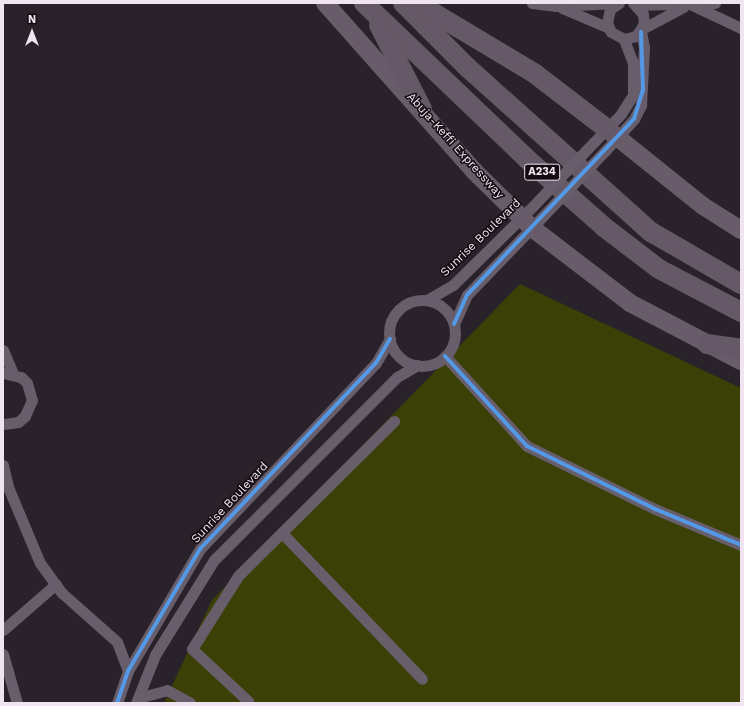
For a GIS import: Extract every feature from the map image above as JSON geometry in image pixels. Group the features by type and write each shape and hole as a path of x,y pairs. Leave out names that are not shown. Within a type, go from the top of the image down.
{"highway":[{"name":"Abuja-Keffi Expressway","path":"325,3 422,109 474,171 532,217 630,303 741,361"},
{"name":"A234","path":"403,3 478,77 651,232 741,284"},
{"path":"417,3 534,73 606,137 703,206 741,230"},
{"path":"368,7 422,109"},
{"name":"A234","path":"368,7 528,159 604,227 659,269 741,312"},
{"path":"707,344 741,349"}],"street":[{"path":"532,3 556,6 618,3"},
{"path":"608,28 608,14 618,3"},
{"path":"634,4 689,6 715,3"},
{"path":"532,217 604,152 606,137 634,119 642,98 644,47 641,31 645,19 634,4"},
{"path":"556,6 608,28 615,36 624,39 689,6"},
{"path":"689,6 741,28"},
{"path":"454,324 444,308 427,300 411,302 398,310 392,319 390,339 400,357 418,365 428,365 445,356 454,341 454,324 468,295 532,217 606,137 633,95 633,63 624,39"},
{"name":"Sunrise Boulevard","path":"427,300 453,285 532,217"},
{"name":"Sunrise Boulevard","path":"117,703 128,671 200,549 376,363 390,339"},
{"path":"3,350 8,373 27,383 32,400 25,416 18,422 3,424"},
{"path":"445,356 527,446 655,509 741,545"},
{"path":"137,701 155,655 214,560 397,377 418,365"},
{"path":"247,703 248,700 192,649 238,576 394,421"},
{"path":"3,465 5,484 40,563 56,584 117,642 128,671"},
{"path":"282,533 422,679"},
{"path":"3,630 56,584"},
{"path":"3,654 17,703"},
{"path":"137,701 167,690 190,703"}],"green space":[{"path":"520,284 741,388 741,703 164,703 212,600"}],"cycle path":[{"path":"454,324 467,295 634,119 643,90 641,32"},
{"path":"117,703 128,671 200,549 376,363 390,339"},
{"path":"445,356 527,446 655,509 741,545"}]}
